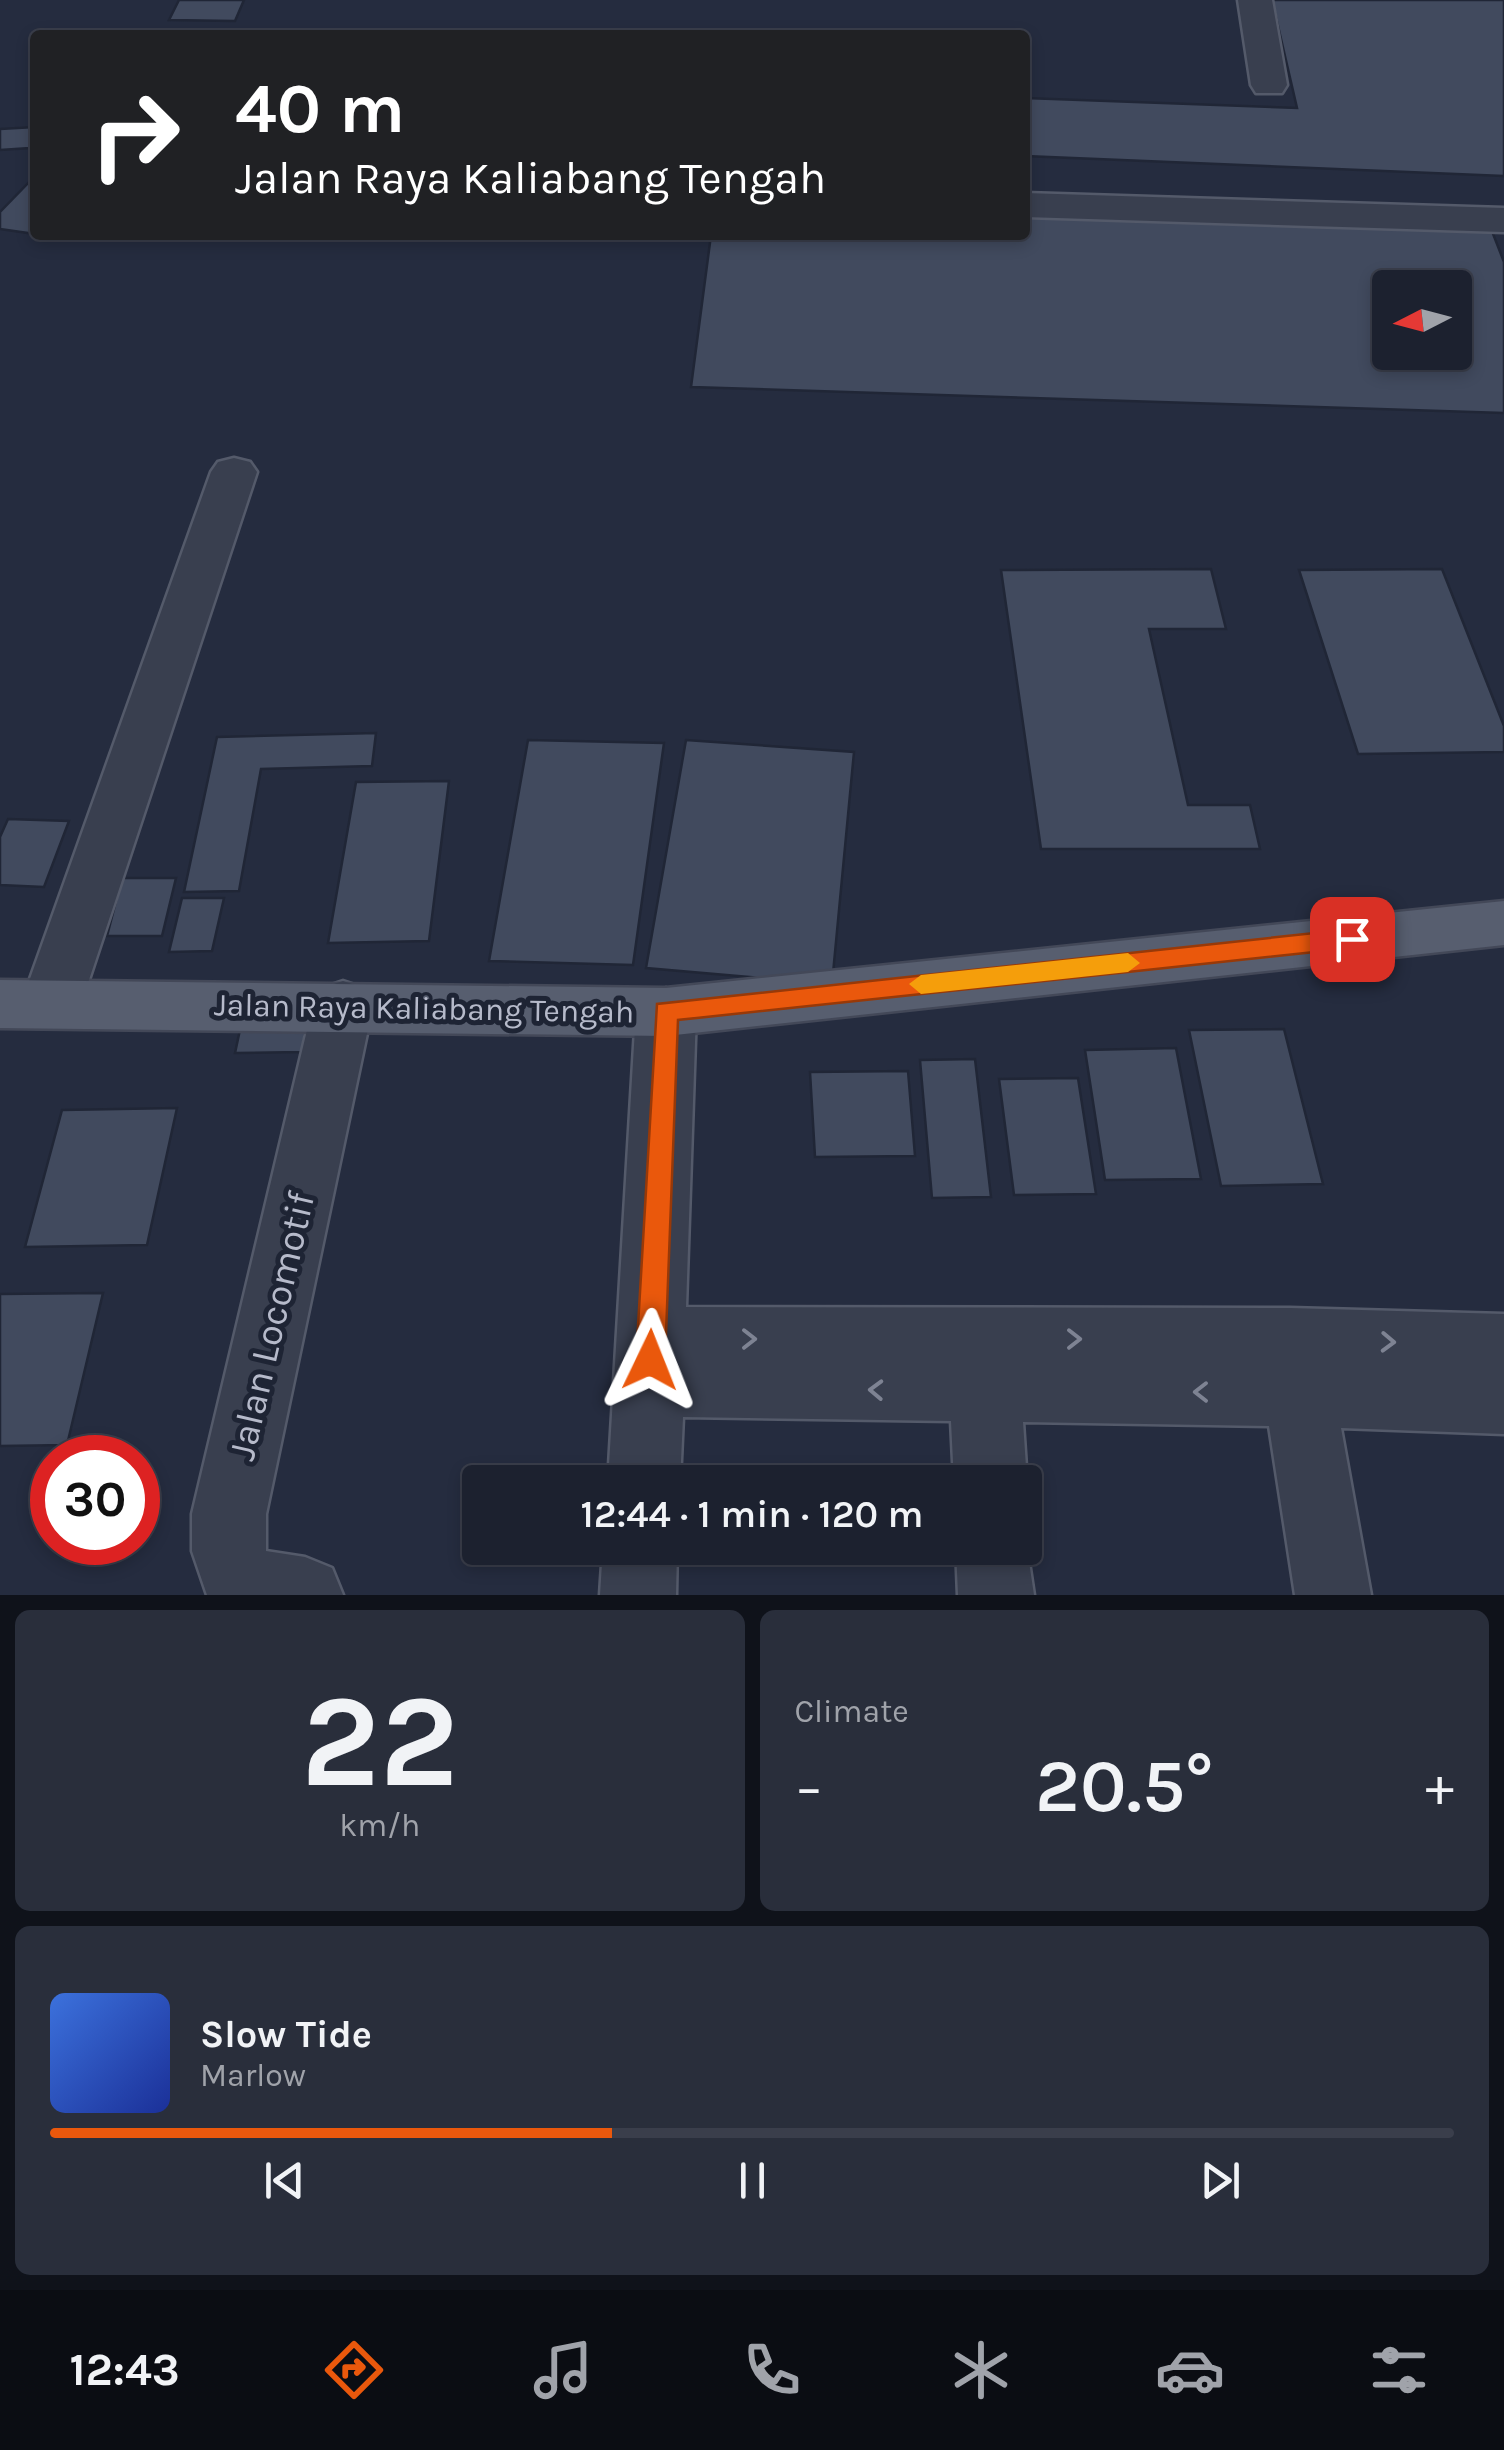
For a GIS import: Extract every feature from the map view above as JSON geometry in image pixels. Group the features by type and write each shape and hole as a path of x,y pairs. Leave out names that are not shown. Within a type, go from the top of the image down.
{"main road":[{"name":"Jalan Raya Kaliabang Tengah","path":"26,1004 666,1012 1504,923"}],"street":[{"path":"1255,0 1269,85"},
{"path":"1030,205 1504,220"},
{"path":"26,1004 234,472"},
{"name":"Jalan Locomotif","path":"305,1595 280,1593 239,1580 228,1551 229,1514 343,1005"},
{"path":"645,1465 666,1012"},
{"path":"650,1360 984,1366 1294,1365 1504,1346"},
{"path":"1294,1365 1504,1401"},
{"path":"1294,1365 1333,1595"},
{"path":"984,1366 989,1465"},
{"path":"638,1595 639,1565"},
{"path":"994,1565 996,1595"}],"building":[{"path":"179,0 244,0 235,21 169,20"},
{"path":"1272,0 1504,0 1504,176 1030,156 1030,98 1297,108"},
{"path":"30,127 30,148 0,150 0,129"},
{"path":"30,181 30,233 0,229 0,212"},
{"path":"1030,213 1490,226 1504,262 1504,413 691,387 710,240 1030,240"},
{"path":"1211,569 1226,629 1149,629 1188,805 1250,805 1260,849 1041,849 1001,570"},
{"path":"1442,569 1504,726 1504,752 1358,754 1299,570"},
{"path":"376,733 372,766 261,769 239,891 184,892 217,737"},
{"path":"528,740 664,743 633,965 489,961"},
{"path":"686,740 854,752 832,984 646,968"},
{"path":"449,781 429,941 328,943 356,782"},
{"path":"8,819 69,821 44,887 0,885 0,837"},
{"path":"122,878 176,878 162,936 107,936"},
{"path":"182,898 224,898 212,951 169,952"},
{"path":"309,1010 302,1052 235,1053 244,1011"},
{"path":"1284,1029 1323,1184 1221,1186 1189,1030"},
{"path":"1176,1048 1201,1179 1105,1180 1085,1050"},
{"path":"975,1059 991,1197 932,1198 920,1060"},
{"path":"908,1071 915,1156 815,1157 810,1072"},
{"path":"1078,1078 1096,1194 1014,1195 999,1079"},
{"path":"177,1108 147,1245 25,1247 62,1110"},
{"path":"103,1293 69,1435 30,1435 30,1446 0,1446 0,1294"}],"slow traffic":[{"path":"921,984 1128,963"}],"route":[{"path":"650,1360 666,1012 1352,939"}]}
